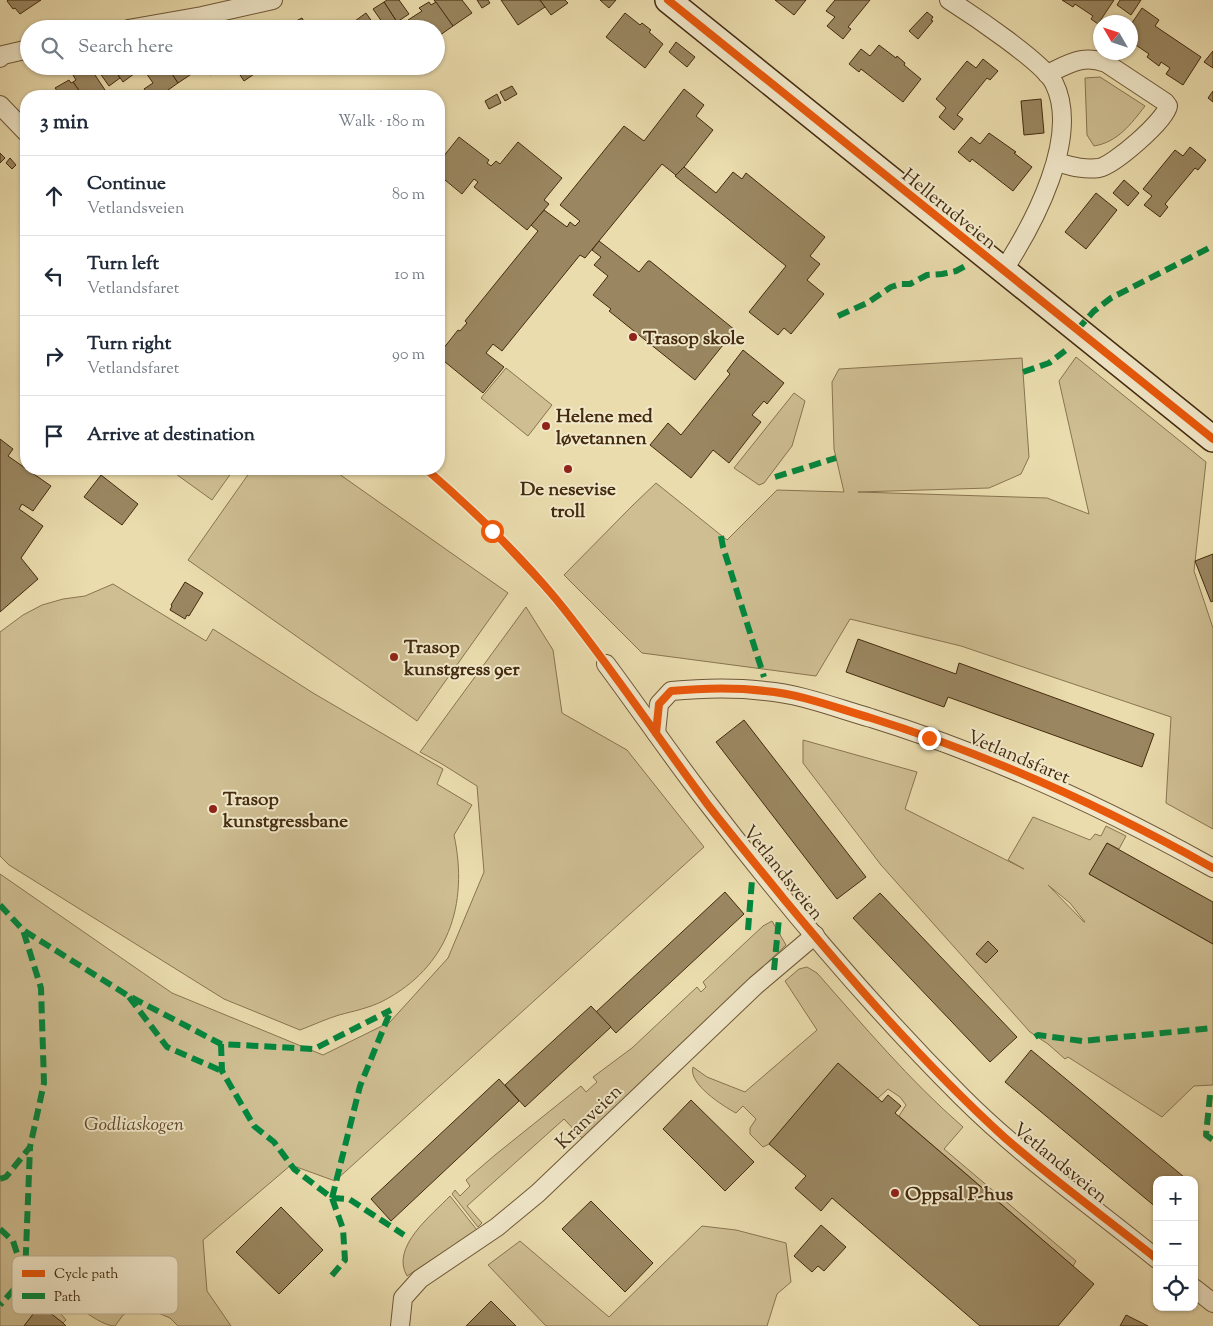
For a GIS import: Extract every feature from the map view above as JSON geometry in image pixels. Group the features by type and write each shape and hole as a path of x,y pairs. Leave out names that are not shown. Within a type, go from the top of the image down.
{"main road":[{"name":"Hellerudveien","path":"668,0 1213,439"}],"street":[{"path":"179,20 273,0"},
{"path":"949,0 1020,50 1047,74 1054,82 1060,102 1062,129 1056,162 1039,206 1020,246 1003,271"},
{"path":"0,58 3,55 20,52"},
{"path":"1047,74 1087,58 1096,59 1106,63 1165,102 1168,106 1161,119 1110,164 1100,168 1078,169 1056,162"},
{"path":"0,105 20,126"},
{"name":"Vetlandsveien","path":"606,664 709,806 883,1014 962,1098 1039,1166 1153,1256"},
{"name":"Vetlandsfaret","path":"656,732 659,704 671,691 706,688 765,691 812,700 953,746 992,761 1074,797 1162,840 1213,868"},
{"name":"Kranveien","path":"400,1326 404,1298 420,1278 496,1227 538,1193 756,985 815,935"},
{"path":"1198,1291 1213,1303"}],"green space":[{"path":"1100,77 1145,106 1129,126 1117,136 1110,141 1094,146 1087,135 1085,78"},
{"path":"1076,357 1206,462 1194,571 1213,628 1213,829 1166,803 1171,717 961,646 850,619 816,676 642,653 564,575 656,483 727,540 777,490 844,492 834,449 832,382 839,369 1022,358 1029,457 1021,474 989,488 858,492 1047,498 1089,514 1059,381"},
{"path":"506,368 552,405 528,436 481,398"},
{"path":"794,393 805,401 792,446 764,483 759,485 734,468"},
{"path":"177,475 230,475 212,500"},
{"name":"Trasop kunstgress 9er","path":"248,475 341,475 508,593 417,721 188,560"},
{"path":"113,584 206,641 213,629 313,693 443,769 437,784 472,805 454,835 458,861 458,886 455,909 448,932 438,952 424,971 405,987 383,1001 300,1030 224,999 9,865 0,856 0,632 23,615 42,605 63,599 85,596"},
{"name":"Godliaskogen","path":"526,607 553,650 562,713 627,750 704,847 335,1181 291,1165 203,1240 207,1291 231,1326 178,1326 170,1318 160,1314 178,1314 178,1256 12,1256 12,1314 33,1314 24,1326 0,1326 0,874 172,993 323,1055 390,1022 448,958 484,872 477,786 420,752"},
{"path":"803,740 917,772 905,809 1024,869 1008,860 1033,817 1090,840 1095,834 1101,836 1106,826 1126,836 1119,849 1107,843 1089,874 1213,944 1213,1085 1194,1086 1162,1117 1068,1057 1065,1059 1030,1032 881,865 803,763","holes":["1048,885 1070,903 1085,922"]},
{"path":"772,921 786,945 582,1138 564,1119 467,1206 482,1223 478,1227 452,1194 455,1190 460,1196 470,1186 466,1180 581,1086 586,1092 597,1082 593,1077 632,1048 697,987 701,992 706,987 703,982 763,926"},
{"path":"807,967 817,973 905,1072 963,1127 944,1149 1076,1261 1073,1266 899,1116 906,1105 900,1097 888,1089 878,1098 838,1064 769,1144 763,1147 750,1134 750,1128 756,1119 743,1106 736,1113 715,1100 701,1087 693,1074 693,1067 707,1077 745,1092 817,1030 785,981 799,969"},
{"path":"450,1196 477,1230 407,1276 403,1265 408,1243 415,1232"},
{"path":"702,1226 736,1230 786,1243 791,1282 777,1294 767,1326 546,1326 488,1265 520,1241 609,1317"},
{"name":"Godliaskogen","path":"52,1314 61,1314 66,1320 63,1323"},
{"name":"Godliaskogen","path":"88,1314 125,1314 115,1326 97,1320"}],"building":[{"path":"8,0 41,0 20,14 15,8 13,9"},
{"path":"387,0 399,0 409,14 400,20 396,20 384,2"},
{"path":"434,0 462,0 472,13 453,26"},
{"path":"477,0 488,0 490,3 482,8"},
{"path":"501,0 540,0 545,7 518,25"},
{"path":"540,0 565,0 568,3 551,15"},
{"path":"600,0 616,0 609,8"},
{"path":"775,0 806,0 794,15"},
{"path":"835,0 870,0 848,27 851,29 843,39 827,26 835,17 826,11"},
{"path":"1062,0 1114,0 1104,15 1093,16 1075,4 1073,7"},
{"path":"1120,0 1141,0 1131,15 1117,5"},
{"path":"384,2 396,20 381,20 373,9"},
{"path":"429,2 431,5 436,2 453,26 445,32 445,20 408,20 422,11 419,8"},
{"path":"1142,8 1159,20 1155,26 1201,57 1183,85 1166,74 1170,68 1161,62 1159,66 1147,57 1149,54 1138,46 1137,15"},
{"path":"927,12 933,17 931,20 933,21 918,39 909,31"},
{"path":"366,13 371,20 356,20"},
{"path":"625,13 640,25 642,23 651,30 649,32 663,44 645,68 606,37"},
{"path":"676,42 695,57 687,67 669,52"},
{"path":"879,45 896,58 897,56 905,63 904,65 921,79 903,102 861,69 859,72 849,64 861,49 870,56"},
{"path":"1213,51 1213,68 1204,62"},
{"path":"983,59 998,71 990,80 987,78 957,115 963,119 954,130 939,117 946,108 936,99 967,61 976,68"},
{"path":"73,75 95,75 105,90 79,90 73,82 76,80"},
{"path":"101,75 118,75 120,78 109,86"},
{"path":"118,75 133,75 123,82"},
{"path":"148,75 173,75 178,83 168,90 145,90 153,83"},
{"path":"173,75 190,75 178,83"},
{"path":"240,75 253,75 244,81"},
{"path":"69,80 79,90 56,90 55,88"},
{"path":"512,86 517,94 505,101 500,92"},
{"path":"684,89 704,105 696,116 713,130 677,176 662,164 585,258 580,255 502,351 493,344 486,353 504,367 483,393 445,362 445,346 458,330 460,331 467,323 465,321 538,231 531,225 544,210 567,227 570,222 575,226 580,221 560,205 624,126 644,141"},
{"path":"1213,91 1213,102 1208,98"},
{"path":"497,94 501,103 489,109 485,101"},
{"path":"1041,99 1044,133 1024,135 1021,101"},
{"path":"989,133 1016,152 1014,153 1032,167 1013,191 972,159 970,162 958,152 971,137 980,144"},
{"path":"459,137 489,160 487,163 491,166 496,161 500,164 518,142 562,178 544,200 549,204 527,230 474,187 478,182 474,179 462,194 445,180 445,154"},
{"path":"1190,147 1206,160 1198,170 1195,168 1165,204 1168,207 1160,217 1144,205 1152,196 1143,189 1175,150 1183,156"},
{"path":"0,153 5,158 0,163"},
{"path":"10,158 16,165 12,169 6,163"},
{"path":"684,167 716,193 733,172 742,179 746,173 825,237 810,256 820,264 807,280 824,294 791,334 784,328 778,335 749,312 786,266 675,176"},
{"path":"1124,180 1139,193 1128,206 1113,193"},
{"path":"1096,193 1117,210 1086,249 1065,232"},
{"path":"599,241 639,272 650,261 735,330 695,380 609,311 611,309 593,295 608,276 594,265 601,257 592,250"},
{"path":"743,350 784,383 767,404 764,401 752,415 761,422 729,463 713,450 691,478 650,445 668,423 681,435 730,374 727,371"},
{"path":"0,439 13,449 8,456 20,464 20,475 35,475 51,486 33,511 22,504 19,509 43,526 21,558 38,579 0,612"},
{"path":"101,475 138,504 122,525 84,497"},
{"path":"1213,554 1213,601 1211,602 1195,561"},
{"path":"185,582 203,593 189,616 187,615 185,619 170,610"},
{"path":"858,639 956,674 959,663 1154,734 1142,767 948,697 944,707 846,672"},
{"path":"744,720 866,877 837,899 716,742"},
{"path":"1107,843 1213,902 1213,944 1089,874"},
{"path":"725,892 744,914 616,1033 596,1012"},
{"path":"880,893 1017,1037 990,1062 853,918"},
{"path":"988,941 998,951 986,963 976,954"},
{"path":"591,1006 611,1027 525,1107 505,1085"},
{"path":"1031,1050 1183,1176 1153,1176 1153,1205 1005,1082"},
{"name":"Oppsal P-hus","path":"838,1063 882,1102 888,1095 901,1106 895,1113 1094,1284 1058,1326 980,1326 832,1198 821,1211 795,1188 806,1176 769,1144"},
{"path":"499,1079 519,1101 391,1221 371,1199"},
{"path":"691,1100 754,1162 725,1191 663,1129"},
{"path":"591,1201 653,1263 625,1292 562,1229"},
{"path":"281,1207 323,1250 279,1294 236,1252"},
{"path":"821,1225 846,1247 824,1271 818,1266 812,1272 794,1256"},
{"path":"491,1301 516,1326 466,1326"},
{"path":"33,1314 52,1314 66,1326 24,1326"},
{"path":"1126,1315 1148,1326 1120,1326"}],"marked path":[{"path":"1077,330 1094,311 1111,298 1213,246"},
{"path":"838,316 867,303 891,287 900,284 910,284 927,275 956,271 967,265"},
{"path":"1023,372 1049,363 1070,347"},
{"path":"775,477 836,458"},
{"path":"721,536 764,677"},
{"path":"748,930 752,880"},
{"path":"0,905 23,930 127,995 221,1044 314,1049 391,1010"},
{"path":"774,970 779,918"},
{"path":"0,1179 6,1177 30,1147 44,1083 41,988 23,930"},
{"path":"129,997 167,1047 222,1071"},
{"path":"332,1198 360,1086 391,1010"},
{"path":"1035,1037 1038,1035 1082,1041 1213,1028"},
{"path":"221,1044 222,1071 254,1126 274,1142 294,1169 332,1198 343,1229 345,1260 328,1280"},
{"path":"1210,1095 1206,1135 1213,1140"},
{"path":"26,1256 30,1147"},
{"path":"332,1198 349,1199 404,1235"},
{"path":"0,1229 13,1241 18,1256"},
{"path":"0,1305 12,1292"}],"cycle path":[{"path":"668,0 1213,439"},
{"path":"433,475 494,531 556,599 595,649 717,817 809,929 889,1021 945,1081 1004,1137 1060,1184 1153,1256"},
{"path":"656,733 659,704 671,691 741,689 805,698 959,748 1003,766 1088,803 1213,868"}],"place":[{"name":"Trasop skole","path":"633,337"},
{"name":"Helene med løvetannen","path":"546,426"},
{"name":"De nesevise troll","path":"568,469"},
{"name":"Trasop kunstgress 9er","path":"394,657"},
{"name":"Trasop kunstgressbane","path":"213,809"},
{"name":"Oppsal P-hus","path":"895,1193"}],"route":[{"path":"492,531 528,567 556,599 656,732 659,704 671,691 706,688 765,691 812,700 929,738"}]}
